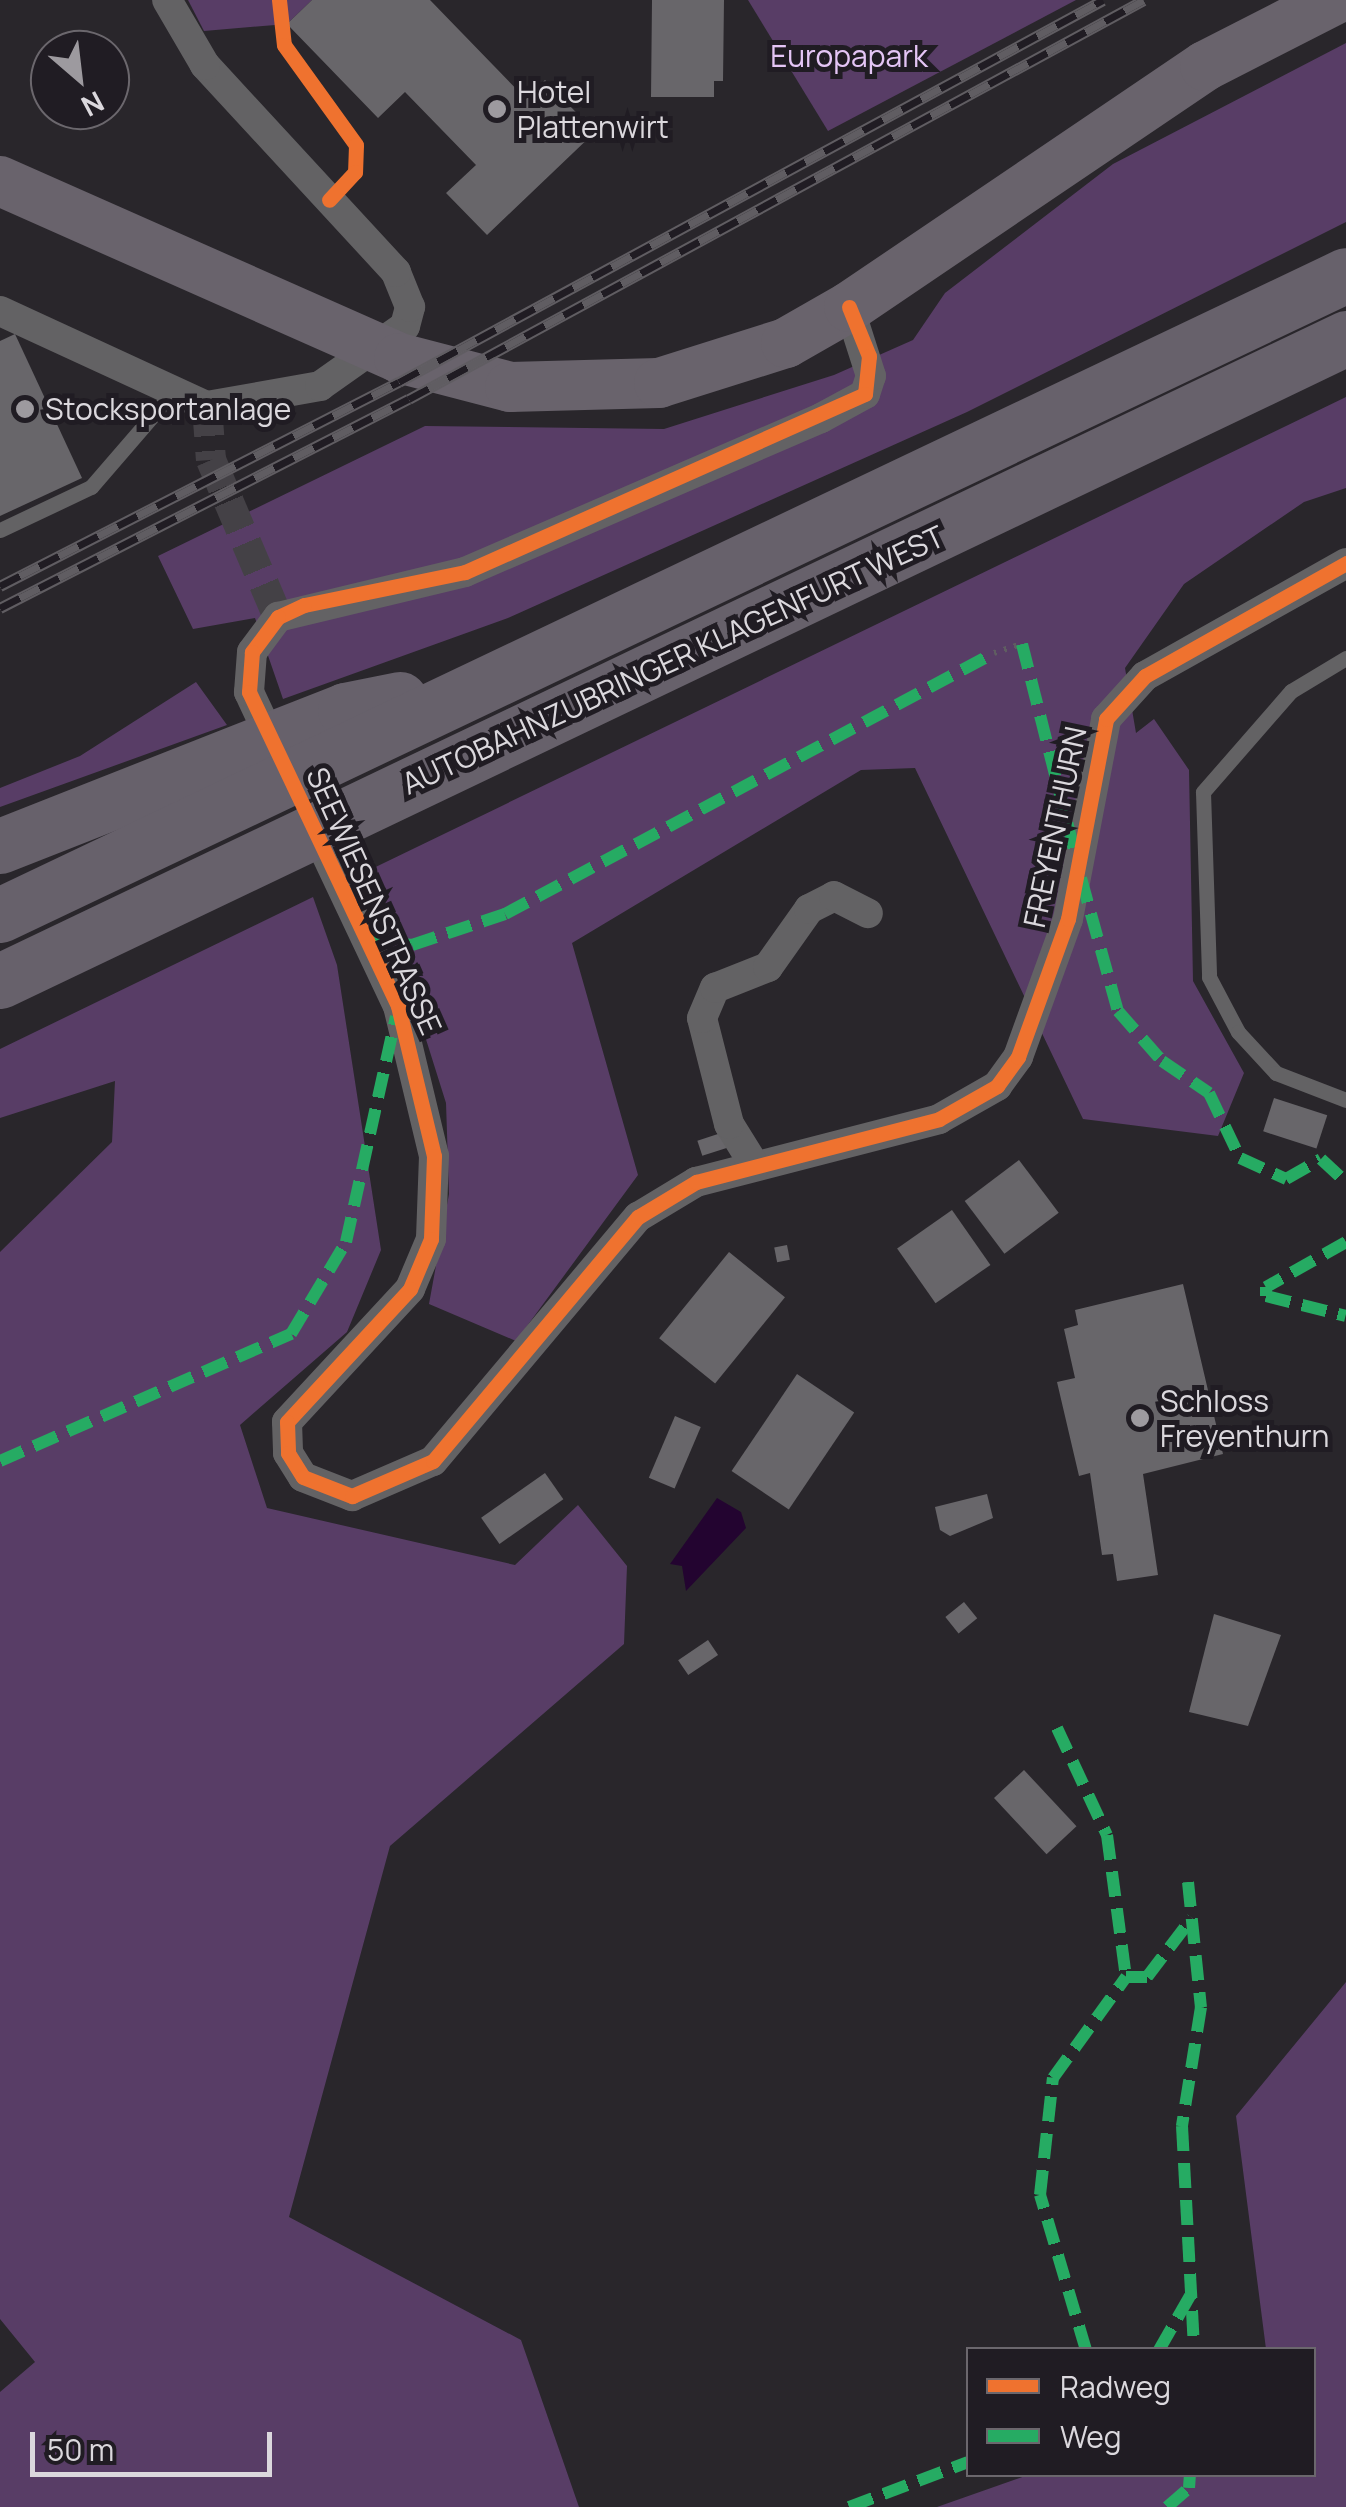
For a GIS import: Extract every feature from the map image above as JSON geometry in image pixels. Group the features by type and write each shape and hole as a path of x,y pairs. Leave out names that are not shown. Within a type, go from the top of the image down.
{"highway":[{"name":"AUTOBAHNZUBRINGER KLAGENFURT WEST","path":"0,915 213,786 354,726 490,682 1346,275"},
{"name":"AUTOBAHNZUBRINGER KLAGENFURT WEST","path":"0,980 1346,338"},
{"path":"0,846 213,786"}],"main road":[{"path":"0,181 316,325 510,387 659,383 786,343 849,308 1190,76 1334,0"},
{"path":"0,166 72,211"}],"street":[{"path":"0,310 207,406 287,398 405,326 410,307 396,272 205,65 168,0"},
{"name":"SEEWIESENSTRASSE","path":"755,1166 696,1182 638,1217 433,1462 352,1496 303,1478 288,1453 288,1422 410,1289 431,1239 434,1156 398,1006 248,692 252,652 278,618 304,604 465,572 865,394 870,356 849,308"},
{"name":"FREYENTHURN","path":"755,1166 939,1119 997,1086 1018,1057 1068,919 1106,719 1146,676 1346,563"},
{"path":"755,1166 730,1124 702,1018 715,988 768,967 809,909 834,896 868,913"}],"lane":[{"path":"0,530 105,476 174,391"},
{"path":"1346,658 1291,691 1203,792 1209,977 1238,1032 1276,1073 1346,1100"}],"path":[{"path":"994,652 1022,644"}],"green space":[{"path":"188,0 312,0 287,24 204,31"},
{"name":"Europapark","path":"748,0 1076,0 828,131"},
{"path":"1346,43 1346,222 967,412 508,618 283,699 255,618 193,629 158,556 425,426 664,429 834,375 913,340 945,293 1113,164"},
{"path":"1346,397 1346,488 1304,502 1184,584 1125,668 1136,733 1154,719 1189,770 1193,981 1244,1073 1218,1136 1083,1119 915,768 861,770 572,943 638,1175 516,1341 429,1304 449,1194 446,1103 402,963 357,876"},
{"path":"196,682 227,725 0,807 0,788 80,756"},
{"path":"313,897 337,965 381,1250 347,1332 240,1425 267,1508 515,1565 578,1505 627,1566 624,1644 390,1846 289,2217 521,2340 579,2507 0,2507 0,2392 35,2362 0,2319 0,1252 112,1142 115,1081 0,1118 0,1049"},
{"path":"1346,1982 1346,2507 937,2507 1022,2477 1316,2477 1316,2347 1266,2347 1236,2116"}],"shaded area":[{"path":"717,1498 741,1512 746,1528 686,1591 682,1566 670,1564"}],"building":[{"name":"Hotel Plattenwirt","path":"312,0 430,0 526,99 545,80 595,132 487,235 446,193 476,165 405,92 378,118 287,24"},
{"name":"Hotel Plattenwirt","path":"652,0 724,0 723,81 714,81 714,97 651,97"},
{"name":"Stocksportanlage","path":"15,334 82,478 0,516 0,341"},
{"path":"1274,1098 1327,1115 1316,1149 1263,1131"},
{"path":"724,1132 729,1147 702,1156 697,1141"},
{"path":"1019,1160 1059,1213 1004,1254 965,1201"},
{"path":"952,1210 990,1265 936,1303 897,1248"},
{"path":"787,1245 790,1260 777,1262 774,1247"},
{"path":"729,1252 785,1297 715,1384 659,1338"},
{"name":"Schloss Freyenthurn","path":"1183,1284 1223,1454 1143,1474 1158,1575 1117,1581 1113,1554 1102,1555 1090,1473 1079,1476 1057,1382 1075,1378 1064,1329 1078,1325 1075,1310"},
{"path":"797,1374 854,1413 789,1510 732,1471"},
{"path":"675,1416 701,1427 675,1489 649,1478"},
{"path":"545,1473 563,1499 499,1544 481,1518"},
{"path":"987,1494 993,1518 950,1536 940,1530 935,1507"},
{"path":"964,1602 977,1618 959,1633 945,1617"},
{"path":"1214,1614 1281,1635 1248,1726 1189,1712"},
{"path":"708,1640 718,1655 688,1675 678,1660"},
{"path":"1024,1770 1077,1826 1047,1854 994,1798"}],"tunnel":[{"path":"207,406 211,460 278,617"}],"railway":[{"path":"0,586 399,382 1103,0"},
{"path":"0,608 409,399 1144,0"}],"marked path":[{"path":"1022,644 1074,849"},
{"path":"366,939 412,945 505,914 994,653"},
{"path":"1081,878 1118,1011 1162,1061 1209,1093 1240,1158 1286,1179 1321,1159 1346,1182"},
{"path":"0,1461 291,1334 346,1242 396,1016"},
{"path":"1346,1242 1266,1287 1266,1296 1346,1316"},
{"path":"1057,1728 1107,1835 1126,1977"},
{"path":"1188,1882 1201,2007 1182,2126 1194,2347"},
{"path":"1085,2347 1040,2195 1053,2078 1126,1977 1147,1977 1192,1918"},
{"path":"1161,2347 1194,2289"},
{"path":"849,2507 966,2463"},
{"path":"1167,2507 1189,2488 1190,2477"}],"cycle path":[{"path":"279,0 284,45 356,145 355,172 329,200"},
{"path":"849,307 869,356 865,394 465,572 304,605 278,617 252,652 249,692 398,1006 434,1156 431,1239 410,1289 287,1422 288,1453 303,1477 352,1496 433,1461 638,1217 696,1182 939,1119 997,1086 1018,1057 1068,919 1106,719 1145,676 1346,563"}],"place":[{"name":"Hotel Plattenwirt","path":"497,109"},
{"name":"Stocksportanlage","path":"25,409"},
{"name":"Schloss Freyenthurn","path":"1140,1418"}]}
